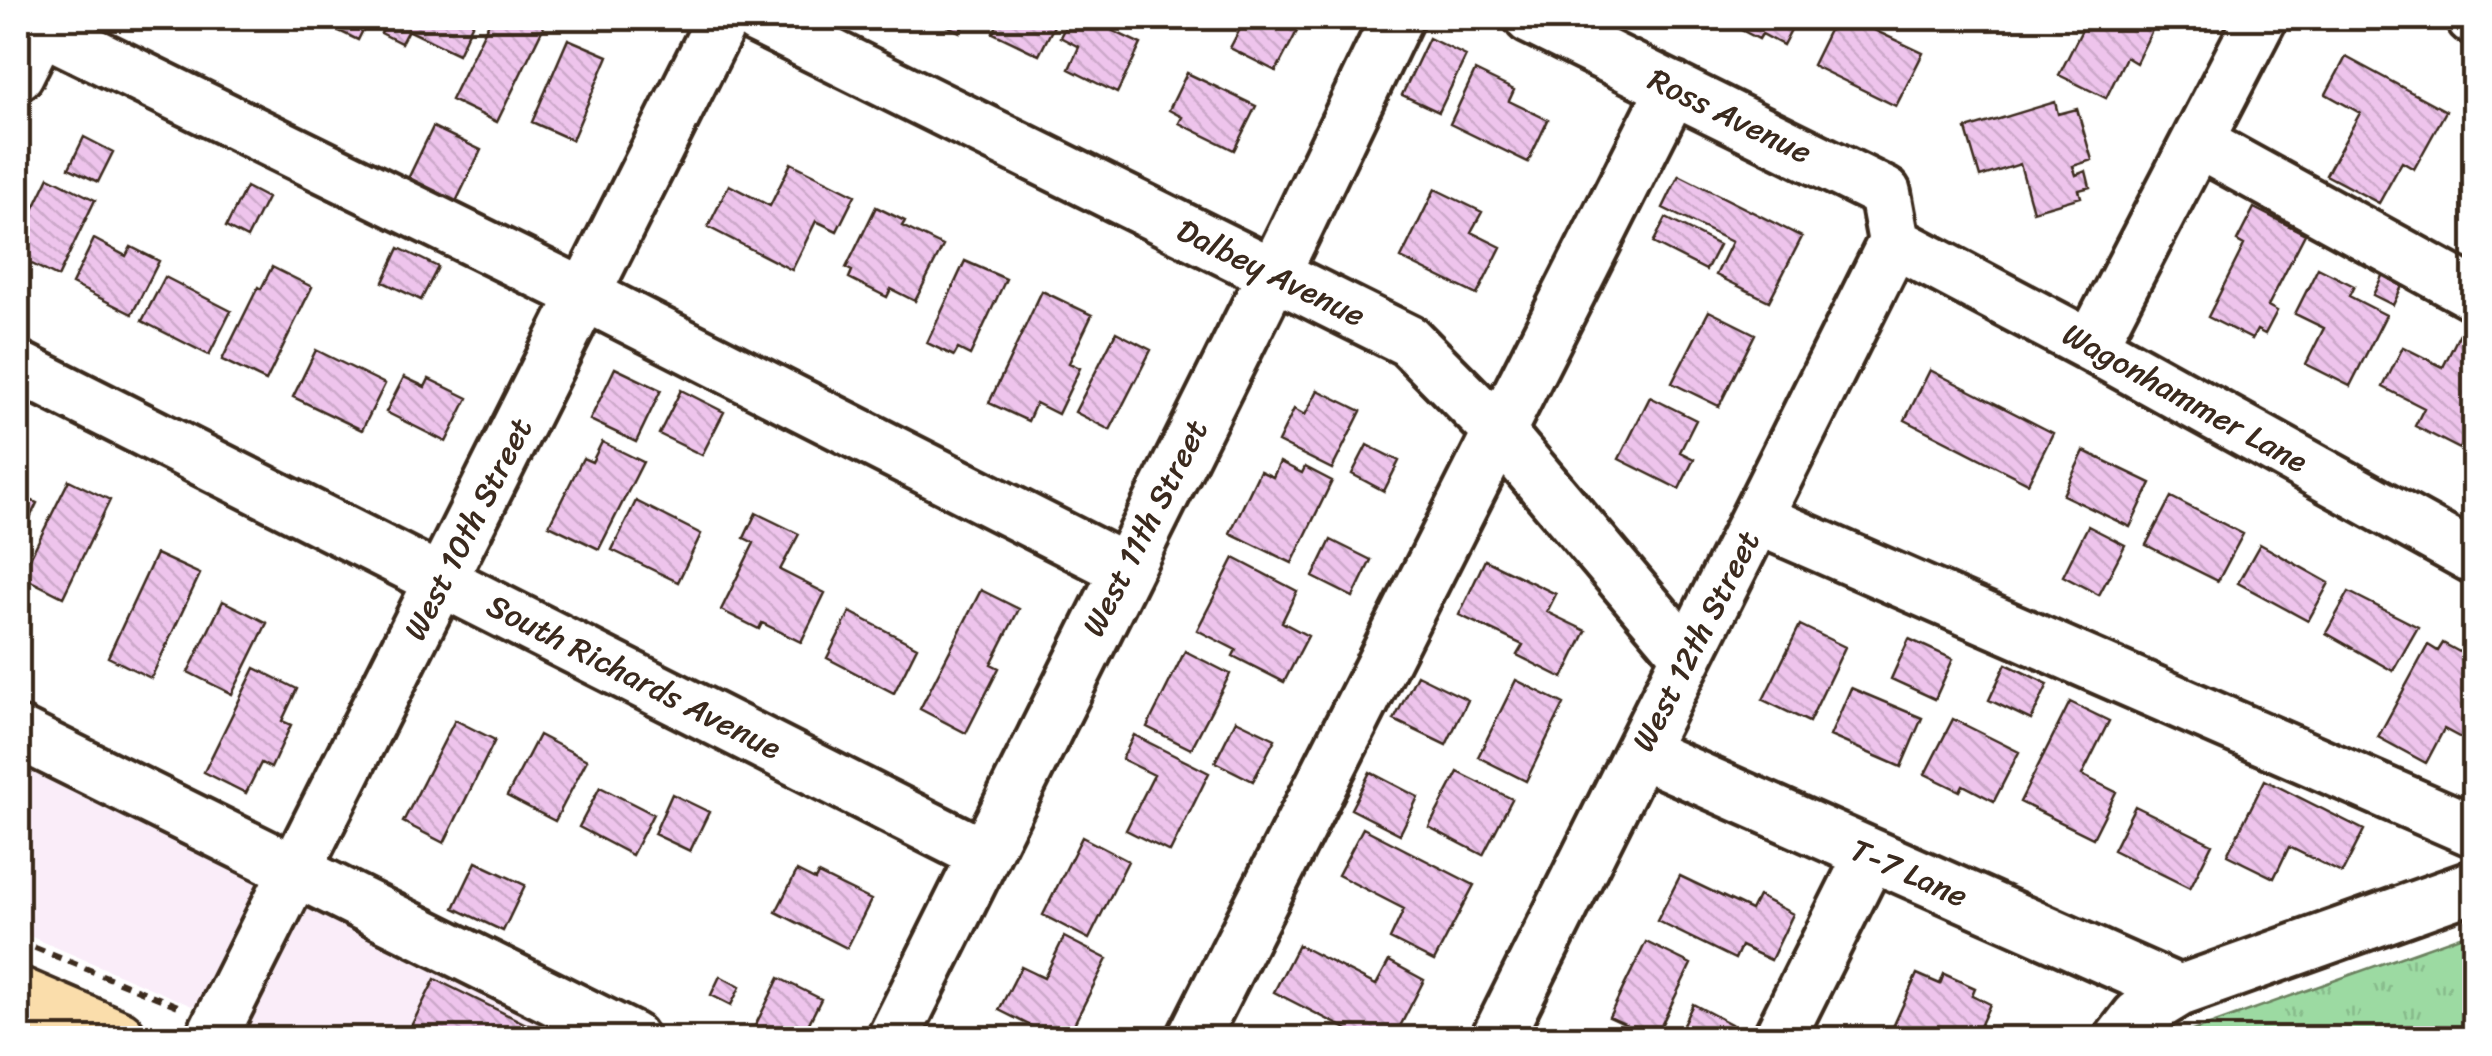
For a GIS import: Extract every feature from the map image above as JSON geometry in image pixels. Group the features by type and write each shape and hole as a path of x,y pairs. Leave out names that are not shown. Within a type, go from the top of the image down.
{"main road":[{"path":"18,995 84,1032"}],"street":[{"name":"West 10th Street","path":"198,1024 294,872 444,580 722,18"},
{"name":"Dalbey Avenue","path":"757,18 1409,341 1499,432 1688,655"},
{"name":"West 11th Street","path":"892,1038 1397,18"},
{"name":"Ross Avenue","path":"1530,18 1885,193 1894,242"},
{"path":"2091,346 2261,18"},
{"path":"18,74 36,21 1124,570"},
{"path":"1193,1038 1673,88"},
{"path":"2197,142 2474,294"},
{"name":"Wagonhammer Lane","path":"1894,242 2474,558"},
{"name":"West 12th Street","path":"1497,1038 1894,242"},
{"name":"South Richards Avenue","path":"18,367 982,854"},
{"path":"1758,519 2474,831"},
{"path":"18,732 632,1038"},
{"name":"T-7 Lane","path":"1640,752 2179,992"},
{"path":"1779,1038 1870,856"},
{"path":"2120,1038 2138,1016 2179,992 2474,886"}],"path":[{"path":"18,941 198,1024"}],"shaded area":[{"path":"18,713 665,1038 266,1038 18,931"}],"green space":[{"path":"2474,931 2474,1038 2179,1038 2181,1035"}],"building":[{"path":"312,18 369,18 358,40"},
{"path":"388,18 475,18 458,54 408,30 401,43 381,33"},
{"path":"491,18 532,18 545,24 497,122 451,100"},
{"path":"931,18 967,18 960,32"},
{"path":"1001,18 1058,18 1039,55 993,33"},
{"path":"1070,18 1119,18 1113,31 1141,44 1117,93 1069,69 1079,47 1060,37"},
{"path":"1246,18 1304,18 1276,71 1230,48"},
{"path":"1718,18 1797,18 1783,45 1762,34 1759,39"},
{"path":"1835,18 1849,18 1923,53 1896,106 1812,65"},
{"path":"2088,18 2142,18 2155,24 2136,63 2126,57 2106,98 2059,75"},
{"path":"1429,38 1466,56 1439,112 1402,95"},
{"path":"568,39 608,56 572,140 532,122"},
{"path":"2346,57 2446,111 2414,169 2402,162 2379,203 2326,175 2360,113 2326,94"},
{"path":"1475,71 1514,90 1509,101 1548,120 1528,162 1450,124"},
{"path":"1187,73 1256,106 1234,150 1179,123 1182,117 1169,110"},
{"path":"2055,102 2058,114 2077,109 2092,160 2073,166 2076,175 2086,171 2090,187 2079,190 2081,197 2033,211 2020,164 1980,177 1966,129"},
{"path":"433,127 481,150 453,208 405,185"},
{"path":"84,137 113,152 98,182 69,168"},
{"path":"791,163 855,195 837,231 816,221 792,270 708,227 729,185 770,206"},
{"path":"1679,175 1802,237 1769,301 1716,275 1732,242 1663,208"},
{"path":"49,177 95,200 58,277 18,257 18,241"},
{"path":"246,187 267,198 247,238 226,227"},
{"path":"1435,189 1482,212 1471,232 1501,247 1477,295 1401,258"},
{"path":"876,207 905,221 902,226 943,246 915,301 891,289 887,297 849,278 852,271 846,268"},
{"path":"2254,208 2305,234 2268,306 2277,311 2265,334 2257,330 2252,339 2208,317 2244,245 2237,241"},
{"path":"1666,218 1719,245 1706,270 1653,243"},
{"path":"94,239 126,256 131,247 159,261 132,314 72,284"},
{"path":"399,248 438,267 421,300 383,282"},
{"path":"965,261 1006,279 970,355 958,349 954,356 927,343"},
{"path":"272,267 312,287 266,381 222,360"},
{"path":"2318,268 2354,286 2349,296 2386,315 2350,386 2306,364 2324,328 2295,314"},
{"path":"2383,274 2403,284 2393,305 2373,295"},
{"path":"165,277 231,311 209,355 142,321"},
{"path":"1042,291 1092,315 1069,363 1080,368 1058,414 1036,403 1028,421 989,403"},
{"path":"1709,311 1755,334 1719,406 1672,383"},
{"path":"2462,329 2474,335 2474,419 2460,449 2415,426 2424,408 2383,387 2403,347 2443,367"},
{"path":"1116,332 1151,350 1110,430 1075,412"},
{"path":"316,350 385,384 362,430 293,397"},
{"path":"615,368 661,390 636,442 590,420"},
{"path":"1930,370 2053,433 2028,483 1905,420"},
{"path":"404,377 425,387 429,379 468,398 446,442 386,412"},
{"path":"681,390 724,412 702,455 659,434"},
{"path":"1318,390 1361,411 1332,469 1278,442 1294,409 1305,415"},
{"path":"1650,397 1696,420 1680,452 1694,459 1679,489 1619,459"},
{"path":"602,442 643,462 599,549 549,525 583,458 592,462"},
{"path":"1367,445 1399,461 1384,491 1352,474"},
{"path":"2084,451 2151,483 2130,527 2063,495"},
{"path":"1280,462 1302,473 1305,467 1332,481 1292,563 1230,533 1260,471 1273,477"},
{"path":"69,480 110,500 63,597 21,576"},
{"path":"18,494 37,503 18,543"},
{"path":"2171,497 2243,534 2218,581 2146,545"},
{"path":"636,501 701,534 678,582 612,550"},
{"path":"756,513 799,534 780,570 825,593 801,642 762,623 759,629 721,610 754,543 744,538"},
{"path":"2088,526 2125,545 2099,595 2063,576"},
{"path":"1331,540 1371,560 1353,597 1313,577"},
{"path":"2260,544 2329,583 2308,621 2238,583"},
{"path":"156,554 200,574 151,678 108,657"},
{"path":"1234,558 1297,591 1282,622 1308,636 1284,682 1233,656 1236,650 1197,630"},
{"path":"1485,560 1556,594 1547,612 1586,631 1563,678 1517,655 1523,645 1459,615"},
{"path":"981,590 1019,609 991,664 999,668 966,733 920,709"},
{"path":"2349,592 2418,627 2393,671 2326,633"},
{"path":"223,601 267,623 232,694 188,672"},
{"path":"850,612 917,647 894,693 827,658"},
{"path":"1800,625 1845,647 1809,722 1763,700"},
{"path":"1909,639 1953,659 1935,699 1891,679"},
{"path":"2443,643 2474,660 2474,745 2444,729 2426,763 2378,737 2428,645 2438,651"},
{"path":"1185,651 1230,674 1191,749 1147,727"},
{"path":"2006,664 2048,684 2031,720 1989,700"},
{"path":"255,668 297,689 282,721 291,725 271,768 261,763 246,793 204,772"},
{"path":"1417,675 1468,700 1446,745 1394,720"},
{"path":"1516,680 1564,704 1526,781 1478,757"},
{"path":"1851,688 1922,718 1901,767 1830,736"},
{"path":"2070,702 2109,721 2082,775 2116,792 2093,838 2020,802"},
{"path":"1953,719 2019,752 1994,801 1963,785 1960,791 1925,774"},
{"path":"455,720 495,740 444,843 403,822"},
{"path":"1236,720 1275,739 1253,781 1215,762"},
{"path":"539,735 587,760 555,821 507,796"},
{"path":"1134,735 1209,773 1170,852 1126,830 1154,775 1122,759"},
{"path":"1370,772 1418,797 1400,834 1351,809"},
{"path":"1458,772 1512,799 1483,855 1429,827"},
{"path":"2265,780 2364,830 2342,873 2289,847 2274,878 2227,855"},
{"path":"600,787 653,814 632,855 579,827"},
{"path":"672,794 709,812 690,851 654,834"},
{"path":"2135,806 2212,844 2190,888 2113,850"},
{"path":"1363,828 1474,885 1434,961 1390,939 1404,909 1338,875"},
{"path":"1082,837 1128,861 1089,939 1043,915"},
{"path":"476,862 525,885 503,931 454,908"},
{"path":"797,871 815,880 818,874 871,900 847,948 776,912"},
{"path":"1680,876 1751,910 1758,896 1793,914 1771,960 1741,946 1735,959 1657,921"},
{"path":"1064,937 1107,959 1067,1038 1055,1038 999,1010 1021,967 1044,978"},
{"path":"1646,942 1691,964 1655,1038 1609,1017"},
{"path":"1298,945 1376,985 1389,961 1424,980 1394,1038 1364,1038 1274,992"},
{"path":"1917,974 1940,984 1944,974 1975,988 1972,995 1990,1004 1975,1038 1888,1038"},
{"path":"720,976 740,987 731,1005 711,995"},
{"path":"779,978 821,999 805,1031 813,1038 745,1038 750,1036"},
{"path":"435,979 544,1033 541,1038 405,1038"},
{"path":"1693,1004 1731,1024 1724,1038 1676,1038"}]}
